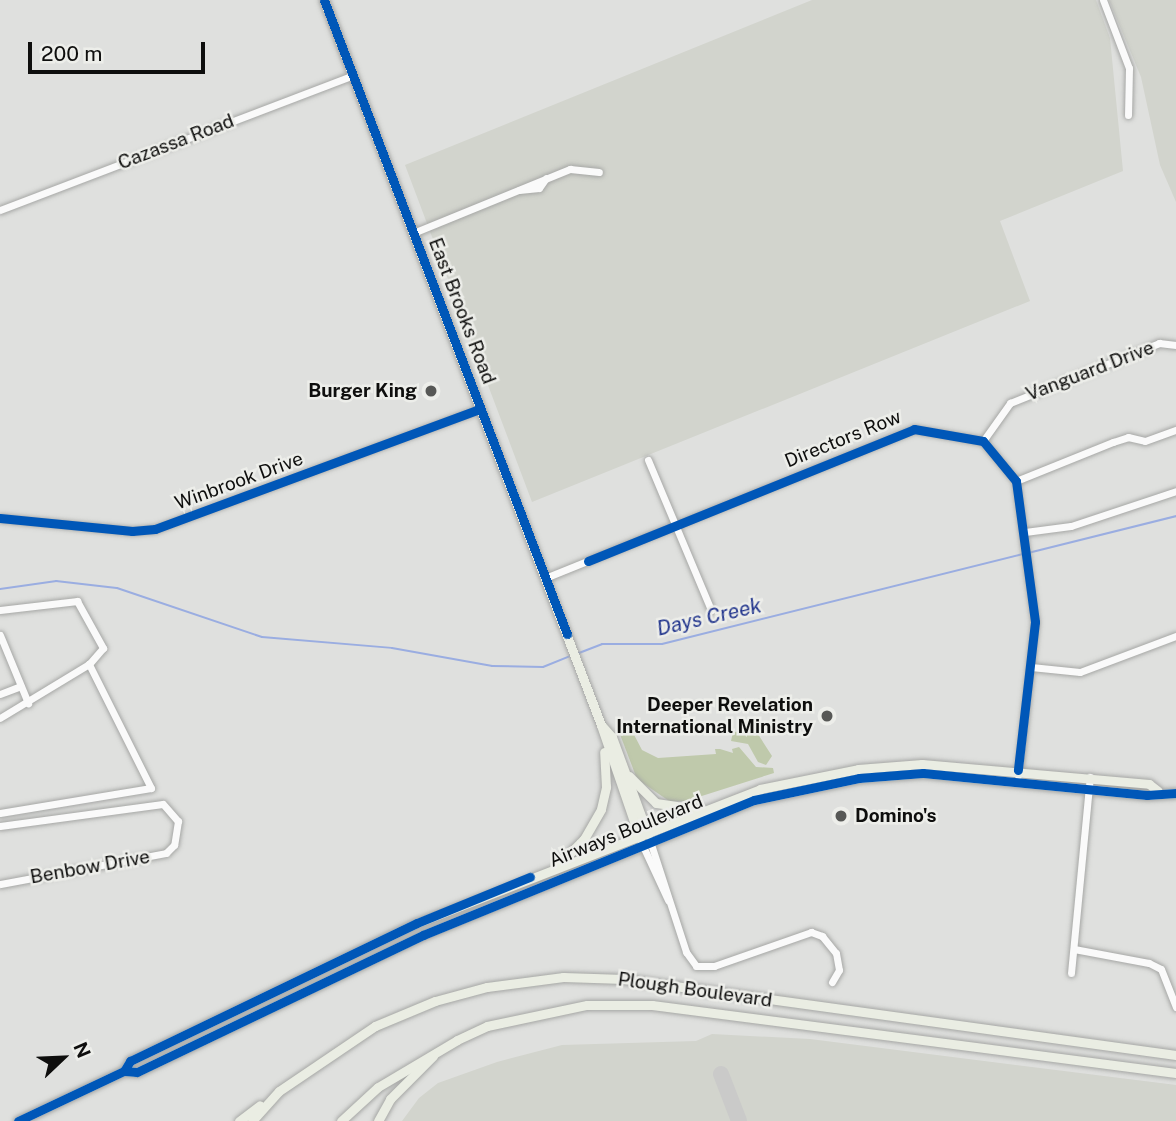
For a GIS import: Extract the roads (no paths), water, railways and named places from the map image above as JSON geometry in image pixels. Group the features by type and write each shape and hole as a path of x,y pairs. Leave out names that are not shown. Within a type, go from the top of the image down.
{"main road":[{"name":"East Brooks Road","path":"324,0 601,725 625,770 644,838"},
{"name":"East Brooks Road","path":"601,725 603,740 644,838"},
{"path":"556,867 584,839 601,810 606,787 603,740"},
{"name":"Airways Boulevard","path":"124,1071 130,1061 417,923 556,867 644,838 702,809 858,769 922,764 1090,782 1147,795 1158,791 1176,793"},
{"path":"625,770 656,803 702,809"},
{"name":"Airways Boulevard","path":"18,1121 124,1071 138,1072 423,935 737,800"},
{"name":"Plough Boulevard","path":"252,1121 278,1091 375,1026 435,1001 486,987 564,977 624,979 1176,1055"},
{"name":"Plough Boulevard","path":"341,1121 378,1087 442,1048 487,1026 531,1014 587,1004 652,1005 1176,1073"},
{"path":"378,1121 390,1099 442,1048"},
{"path":"239,1121 278,1091"}],"street":[{"path":"1103,0 1129,68 1128,115"},
{"name":"Cazassa Road","path":"0,210 353,75"},
{"path":"414,233 519,190 530,180 546,178 577,167 599,172"},
{"name":"Vanguard Drive","path":"983,441 1010,403 1159,343 1176,345"},
{"name":"Winbrook Drive","path":"0,519 132,531 155,529 480,409"},
{"name":"Directors Row","path":"545,578 915,429 983,441"},
{"path":"1016,481 1113,442 1128,438 1145,441 1176,430"},
{"path":"983,441 1016,481 1035,622 1018,774"},
{"path":"648,460 710,610"},
{"path":"1025,536 1072,526 1176,492"},
{"path":"0,610 77,601 103,648 89,664 0,718"},
{"path":"0,635 28,703"},
{"path":"1031,667 1080,672 1176,636"},
{"path":"0,813 151,788 89,664"},
{"path":"0,694 21,686"},
{"path":"1071,973 1090,782"},
{"name":"Benbow Drive","path":"0,826 163,804 178,821 174,845 166,853 0,884"},
{"name":"East Brooks Road","path":"644,838 696,966 723,964 800,934 822,936 837,958 838,974 832,982"},
{"path":"1074,949 1149,962 1161,969 1176,1007"}],"waterway":[{"name":"Days Creek","path":"1028,553 1176,516"},
{"name":"Days Creek","path":"579,653 602,644 662,644 1022,554"},
{"name":"Days Creek","path":"0,589 56,581 117,588 262,637 392,648 492,666 543,667 570,656"}],"place":[{"name":"Burger King","path":"431,391"},
{"name":"Deeper Revelation International Ministry","path":"827,716"},
{"name":"Domino's","path":"841,816"}]}
